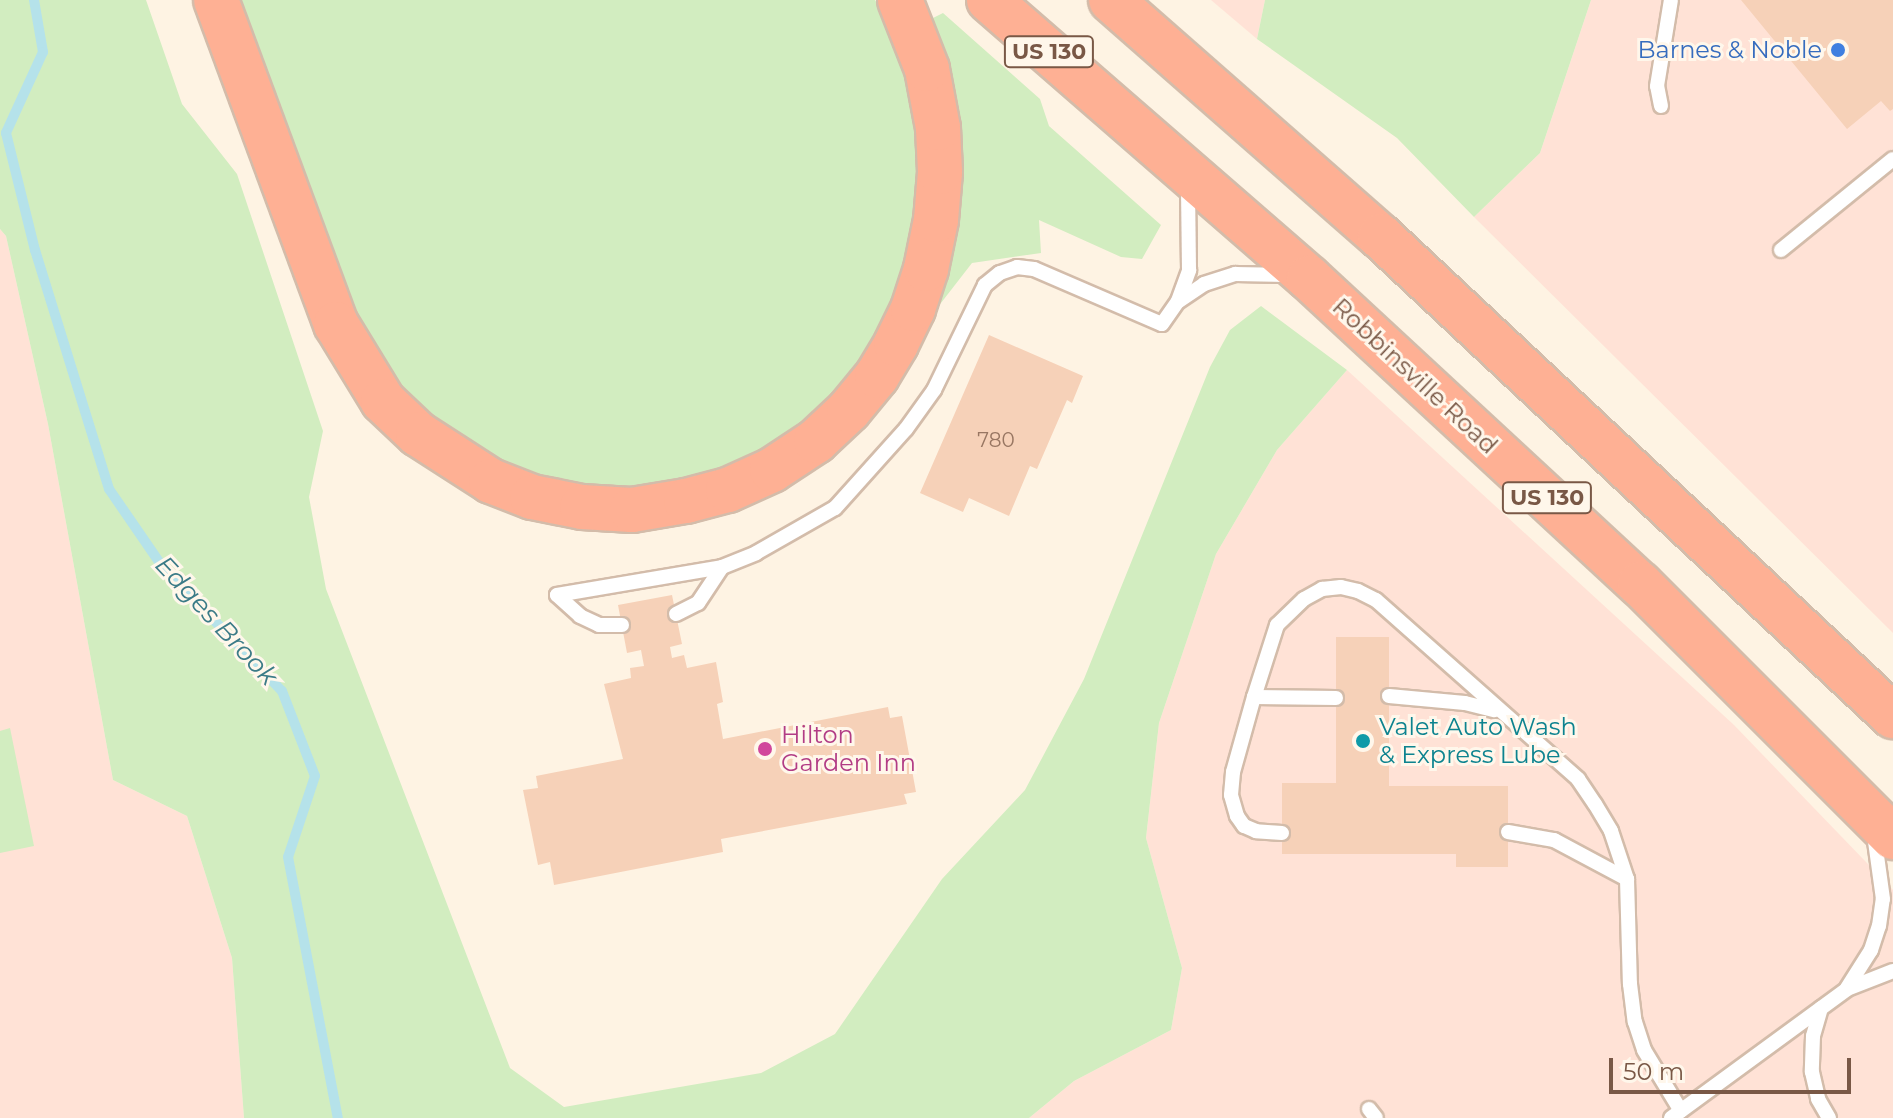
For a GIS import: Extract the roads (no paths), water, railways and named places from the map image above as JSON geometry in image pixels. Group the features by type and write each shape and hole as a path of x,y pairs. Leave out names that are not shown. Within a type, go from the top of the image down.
{"highway":[{"path":"216,0 336,324 383,401 418,434 491,481 532,497 582,507 632,510 728,490 772,470 816,441 849,410 877,376 896,344 926,269 936,220 940,172 938,128 927,69 900,0"},
{"name":"Robbinsville Road","path":"989,0 1309,278 1640,584 1880,823"},
{"name":"US 130","path":"1111,0 1380,236 1893,716"}],"lane":[{"path":"1661,106 1657,86 1671,0"},
{"path":"1781,250 1893,159"},
{"path":"622,625 599,625 580,616 557,595 722,567 756,553 835,508 906,429 934,390 985,285 1000,273 1017,267 1034,269 1162,324 1178,301 1189,270 1188,173"},
{"path":"1178,301 1204,284 1235,274 1270,273 1309,278"},
{"path":"676,614 698,603 722,567"},
{"path":"1282,833 1256,831 1244,826 1237,816 1231,795 1233,772 1277,625 1304,599 1322,589 1341,587 1376,600 1498,712 1578,779 1611,831 1627,879 1630,984 1635,1022 1644,1050 1676,1114 1847,989 1893,971"},
{"path":"1389,696 1465,703 1498,712"},
{"path":"1254,697 1336,698"},
{"path":"1847,989 1871,950 1883,899 1880,823"},
{"path":"1508,832 1554,840 1627,879"},
{"path":"1821,1008 1813,1036 1812,1072 1818,1099 1829,1118"}],"waterway":[{"name":"Edges Brook","path":"34,0 43,52 6,133 35,250 109,489 162,566 282,691 315,776 288,857 338,1118"}],"place":[{"name":"Barnes & Noble","path":"1838,50"},
{"name":"Valet Auto Wash & Express Lube","path":"1363,741"},
{"name":"Hilton Garden Inn","path":"765,749"}]}
